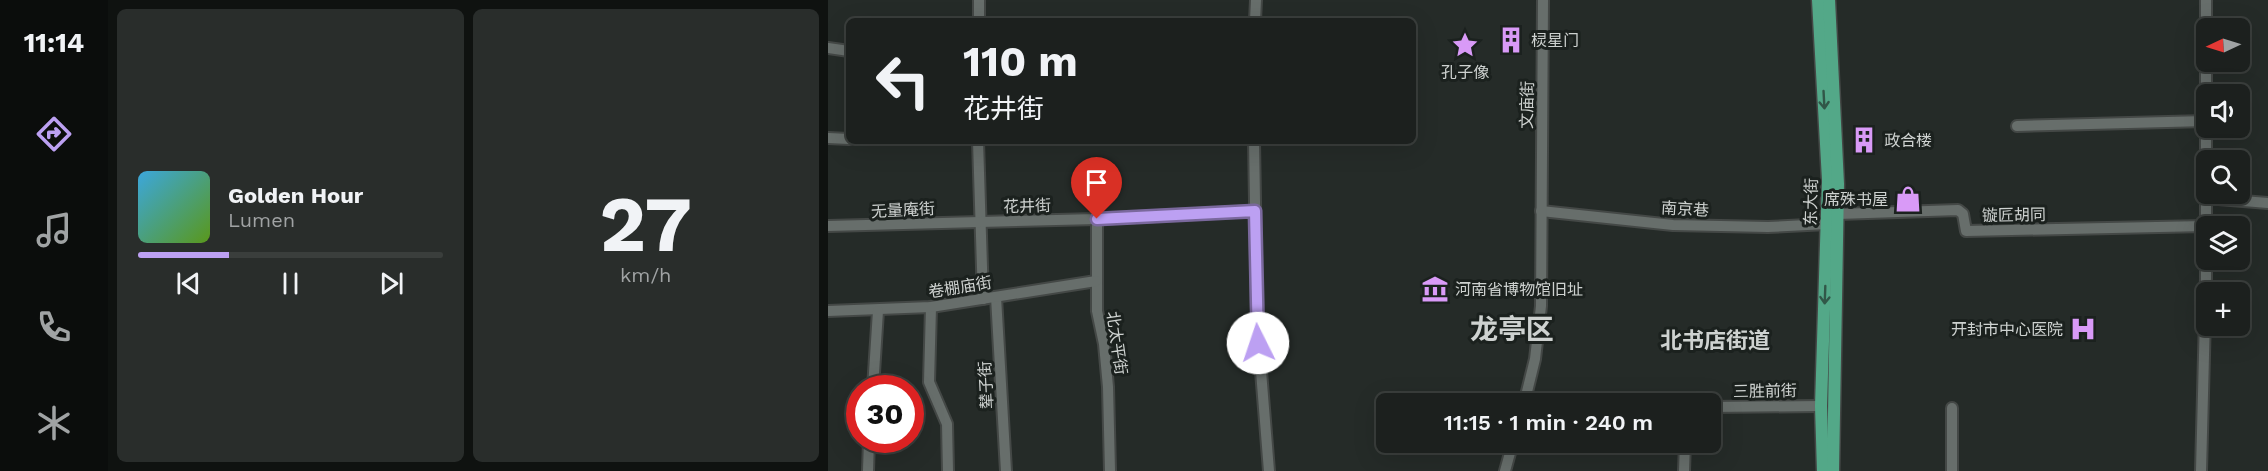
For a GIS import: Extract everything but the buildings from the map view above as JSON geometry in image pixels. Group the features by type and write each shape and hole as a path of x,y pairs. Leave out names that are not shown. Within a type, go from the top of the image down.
{"main road":[{"name":"东大街","path":"1818,0 1828,168 1827,405"},
{"name":"东大街","path":"1827,405 1838,214 1829,0"},
{"path":"1823,471 1827,405"},
{"path":"1827,405 1833,471"}],"street":[{"path":"979,18 980,0"},
{"path":"1255,18 1256,0"},
{"name":"文庙街","path":"1527,393 1535,359 1539,328 1543,0"},
{"path":"2206,0 2206,84"},
{"path":"828,48 846,51"},
{"path":"2017,126 2196,120"},
{"path":"828,138 846,139"},
{"path":"978,144 983,299"},
{"path":"1254,144 1257,321 1269,471"},
{"path":"2250,202 2268,203"},
{"name":"镟匠胡同","path":"1838,214 1958,210 1963,214 1966,231 2196,226"},
{"name":"花井街","path":"979,223 1255,211"},
{"name":"南京巷","path":"1541,211 1673,225 1827,224"},
{"name":"北太平街","path":"1097,219 1096,282 1108,387 1110,471"},
{"name":"无量庵街","path":"828,226 979,223"},
{"path":"2201,471 2205,270"},
{"name":"卷棚庙街","path":"828,311 878,311 931,307 1096,282"},
{"name":"辇子街","path":"996,297 1006,471"},
{"path":"931,307 928,381 947,424 948,471"},
{"path":"874,375 878,311"},
{"name":"三胜前街","path":"1721,407 1827,405"},
{"path":"1952,408 1952,471"},
{"path":"868,471 869,453"},
{"path":"1505,471 1510,453"},
{"path":"1684,471 1685,453"}],"place":[{"name":"棂星门","path":"1511,40"},
{"name":"孔子像","path":"1465,45"},
{"name":"政合楼","path":"1864,140"},
{"name":"席殊书屋","path":"1908,199"},
{"name":"河南省博物馆旧址","path":"1435,289"},
{"name":"开封市中心医院","path":"2083,329"}],"district":[{"name":"龙亭区","path":"1512,329"},
{"name":"北书店街道","path":"1715,340"}],"route":[{"path":"1097,219 1255,211 1258,343"}]}
